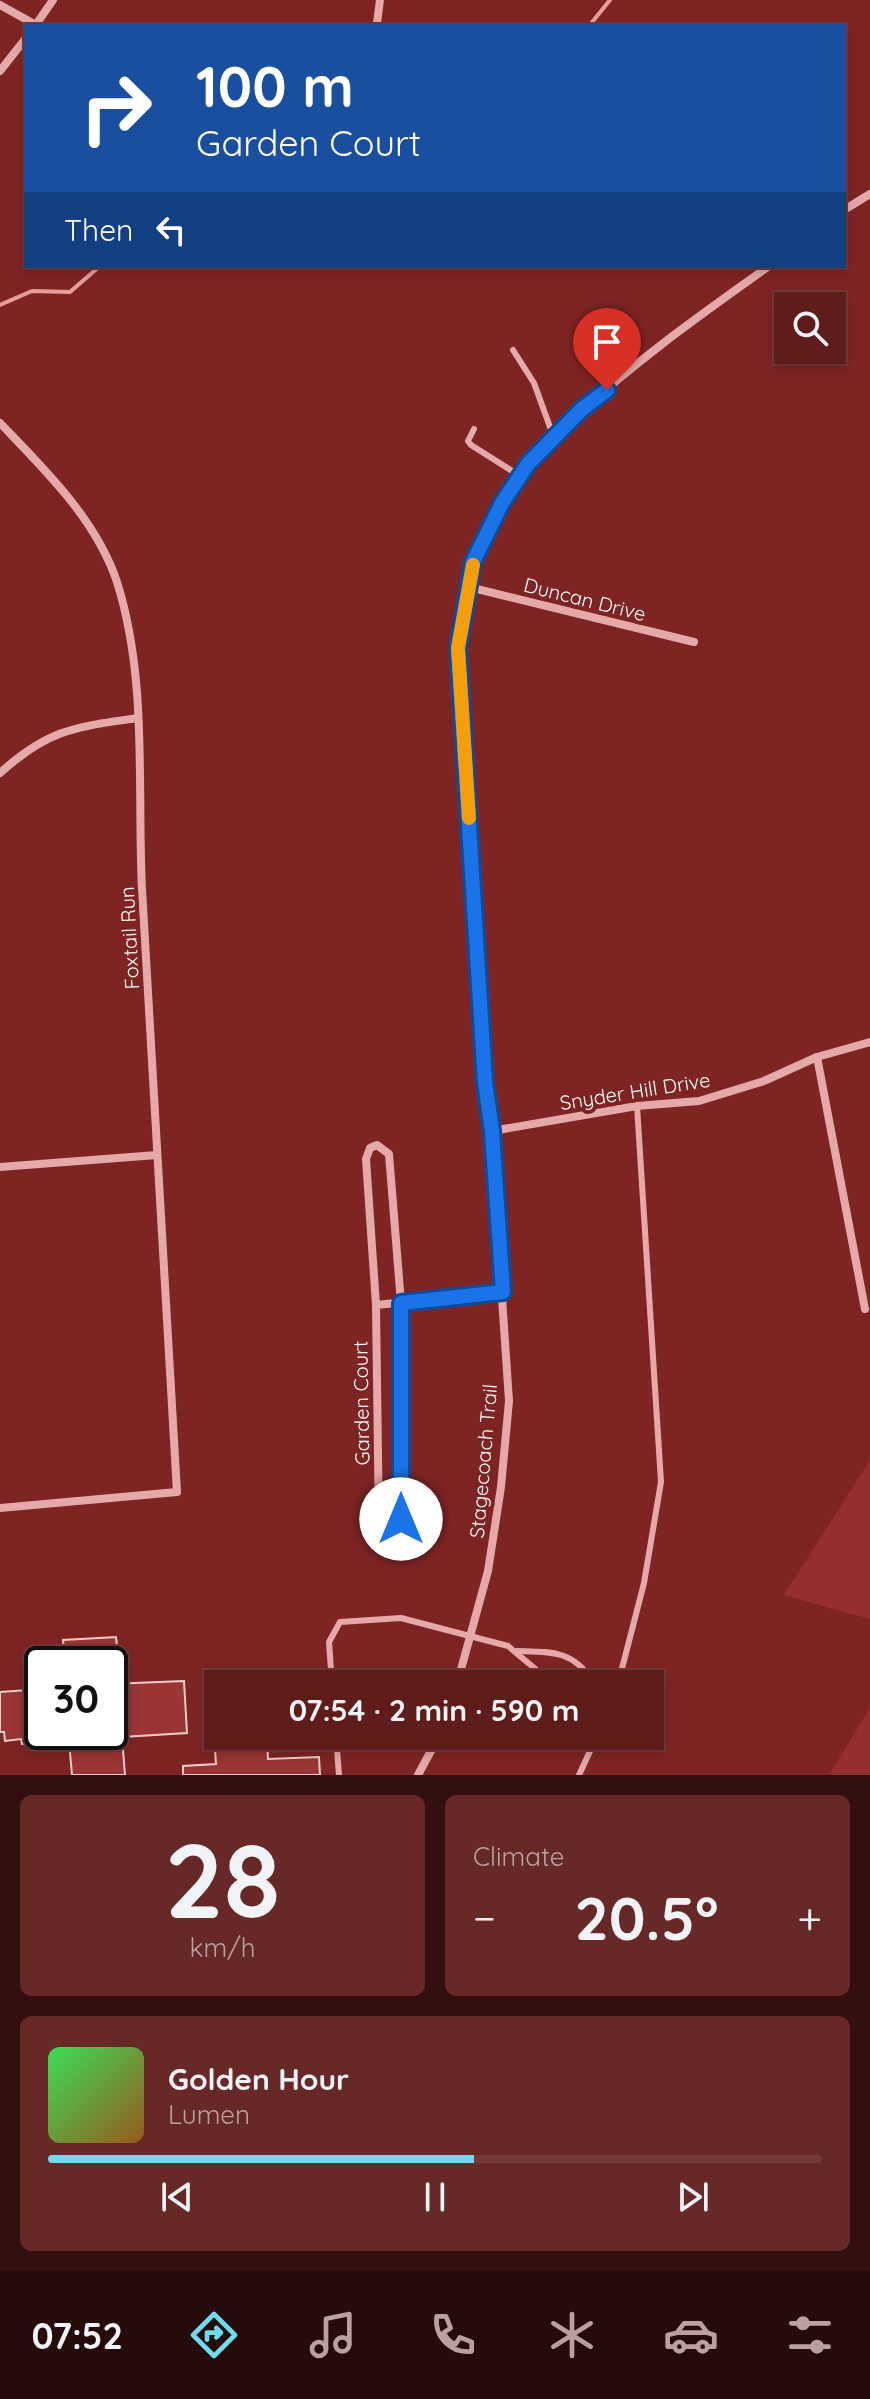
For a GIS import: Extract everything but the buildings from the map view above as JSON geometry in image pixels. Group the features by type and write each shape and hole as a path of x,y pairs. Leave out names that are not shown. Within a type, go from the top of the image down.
{"street":[{"path":"36,24 53,0"},
{"path":"377,23 380,0"},
{"path":"0,5 33,24"},
{"path":"0,71 24,41"},
{"path":"846,209 870,194"},
{"name":"Stagecoach Trail","path":"461,1670 488,1571 501,1487 509,1401 458,648 473,562 502,503 520,476 582,409 766,268"},
{"name":"Foxtail Run","path":"0,423 51,475 87,521 116,581 133,652 177,1492 0,1508"},
{"name":"Duncan Drive","path":"469,587 694,642"},
{"path":"0,773 31,745 71,728 138,718"},
{"name":"Snyder Hill Drive","path":"492,1131 637,1106 699,1101 764,1081 817,1057 870,1042"},
{"path":"817,1057 865,1309"},
{"name":"Garden Court","path":"377,1145 389,1154 401,1303 401,1519 395,1540 387,1541 379,1529 376,1305 366,1159 370,1148 377,1145"},
{"path":"0,1167 157,1155"},
{"path":"376,1305 503,1292"},
{"path":"418,1775 431,1750"}],"lane":[{"path":"513,350 534,383 554,438"},
{"path":"474,429 468,441 471,445 520,476"},
{"path":"622,1670 644,1583 661,1482 637,1106"},
{"path":"331,1670 329,1642 340,1622 401,1618 517,1651 563,1653 586,1670"},
{"path":"517,1651 537,1670"},
{"path":"337,1750 339,1775"},
{"path":"579,1775 591,1750"}],"shaded area":[{"path":"870,1460 870,1619 784,1595"},
{"path":"870,1708 870,1775 829,1775"}],"waterway":[{"path":"591,24 610,0"},
{"path":"0,305 32,291 70,292 98,268"}],"slow traffic":[{"path":"469,818 458,648 473,565"}],"route":[{"path":"401,1519 401,1303 503,1292 492,1131 485,1082 458,648 473,562 502,503 528,464 582,409 607,390"}]}
